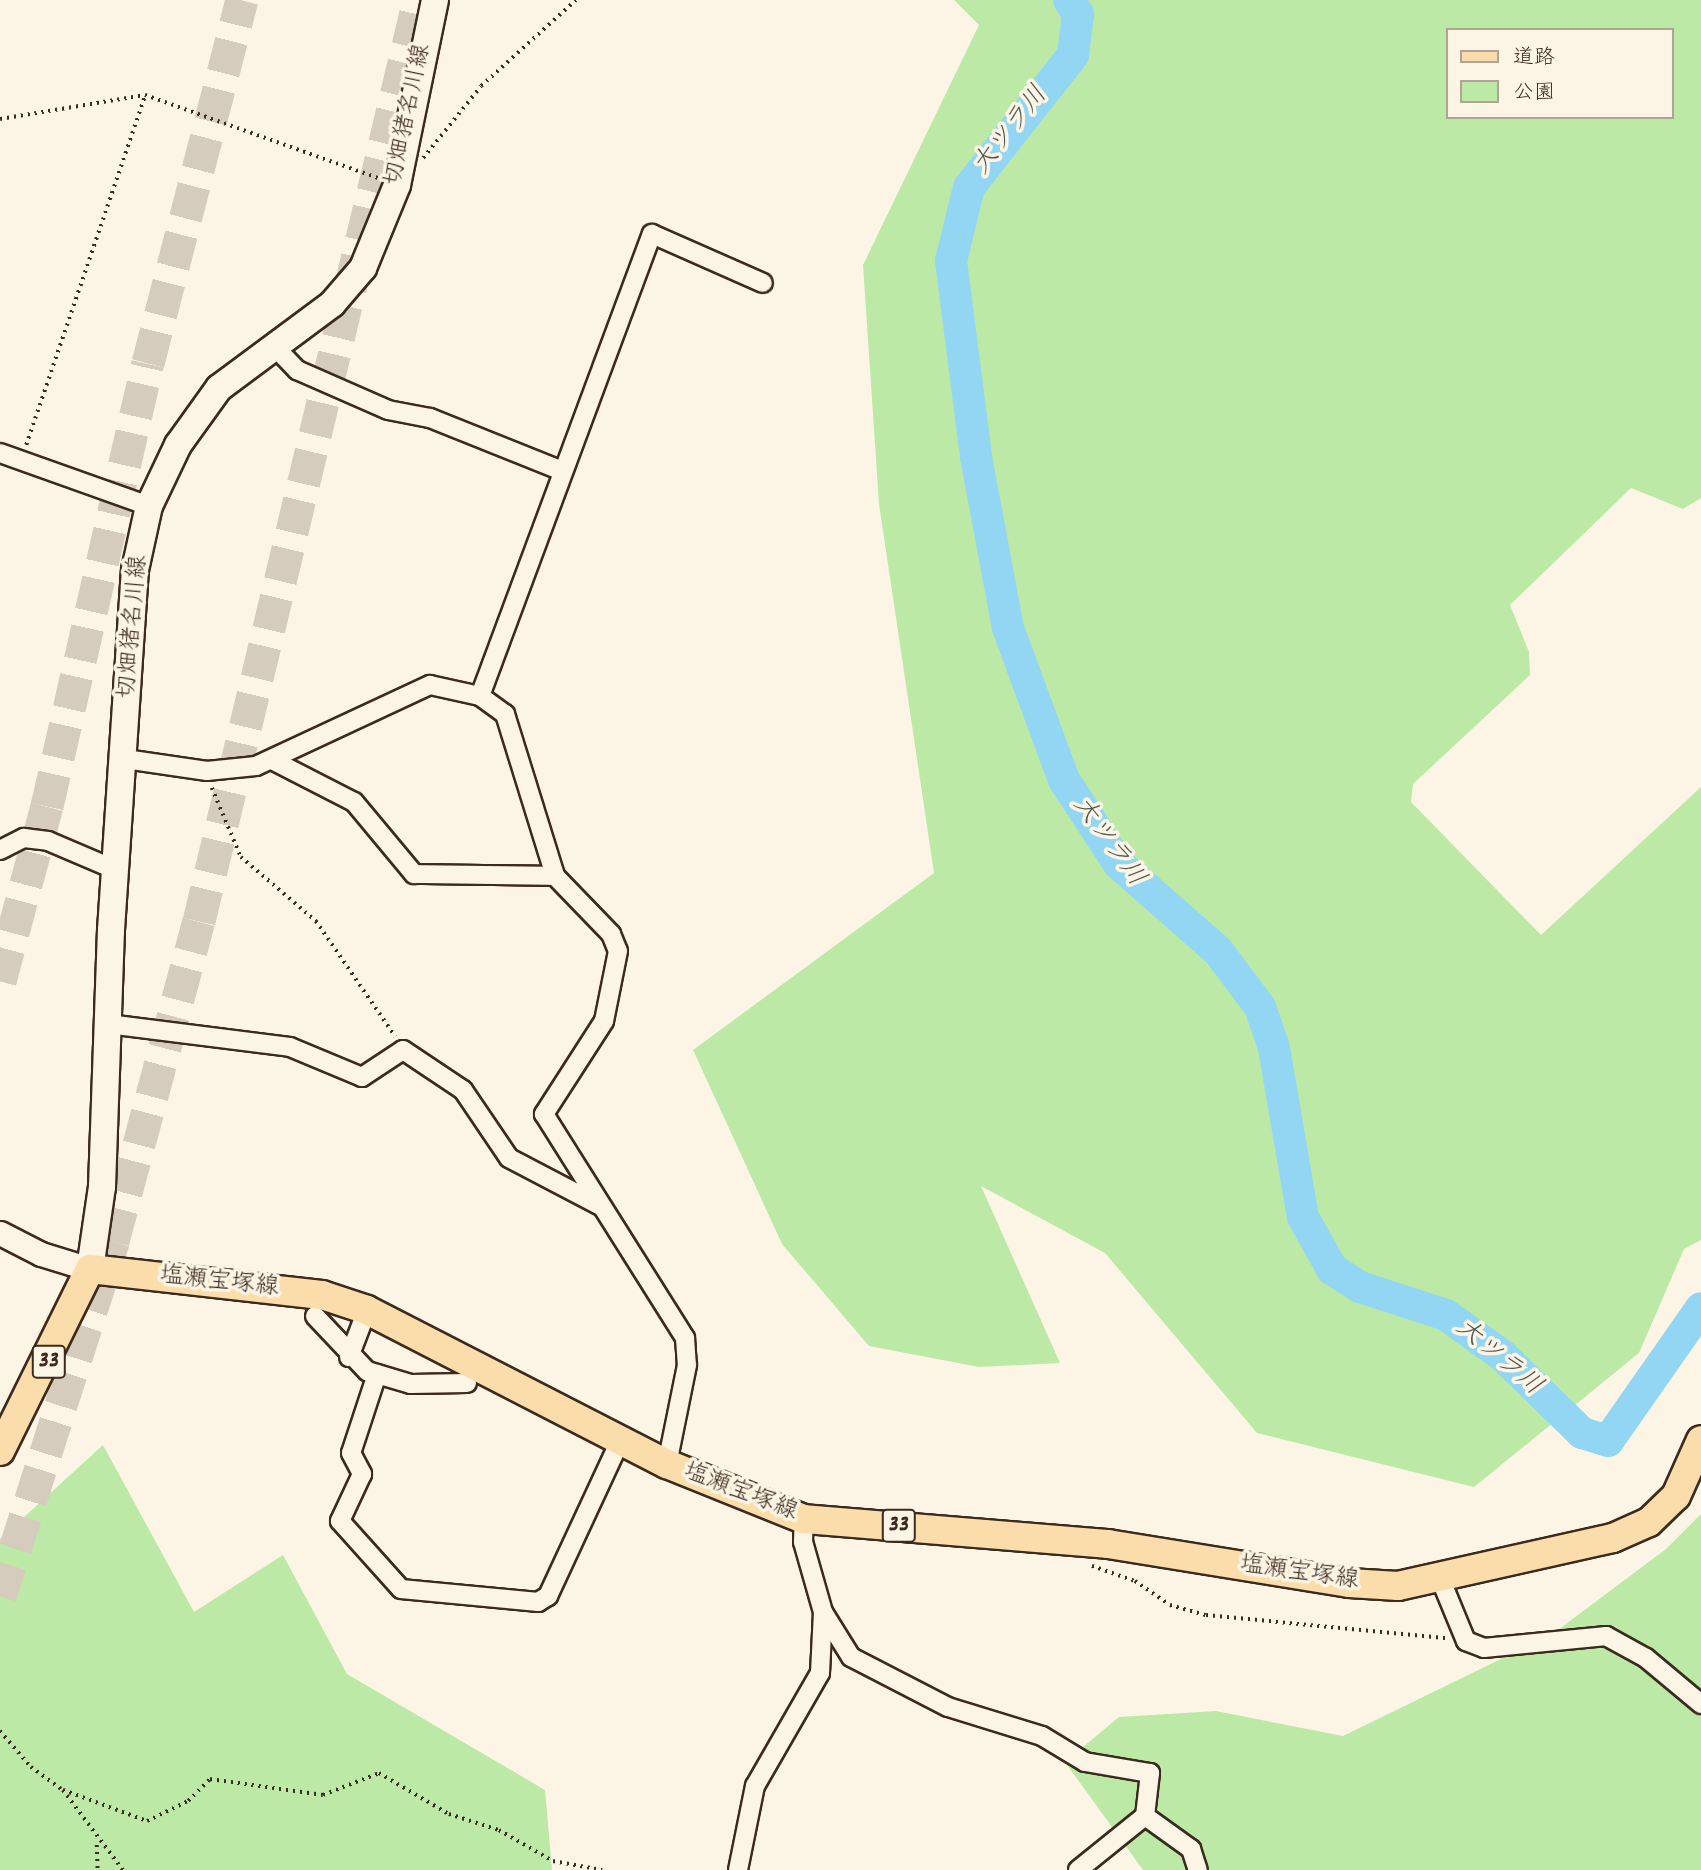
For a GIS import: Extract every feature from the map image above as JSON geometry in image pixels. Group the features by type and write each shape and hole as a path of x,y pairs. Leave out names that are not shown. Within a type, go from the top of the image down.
{"main road":[{"name":"切畑猪名川線","path":"90,1269 102,1187 116,870 135,570 149,506 178,444 219,388 273,345 332,304 363,268 398,177 435,0"},
{"name":"塩瀬宝塚線","path":"90,1269 322,1295 367,1310 667,1464 804,1519 1073,1540 1349,1583 1398,1586 1613,1538 1649,1522 1676,1496 1701,1440"},
{"name":"33","path":"0,1451 46,1368 90,1269"}],"street":[{"path":"480,696 560,470 652,234 763,283"},
{"path":"273,345 296,370 377,405 430,418 560,470"},
{"path":"0,453 149,506"},
{"path":"125,759 207,771 272,760 406,692 430,685 480,696 514,730 555,876 611,934 618,951 604,1021 544,1114 685,1338 687,1365 667,1464"},
{"path":"272,760 354,802 414,874 555,876"},
{"path":"0,850 24,838 48,841 116,870"},
{"path":"108,1024 290,1047 362,1077 403,1050 463,1090 509,1158 601,1206"},
{"path":"0,1233 90,1269"},
{"path":"349,1357 367,1310"},
{"path":"315,1316 349,1357 377,1374 411,1384 467,1383"},
{"path":"377,1374 351,1453 362,1474 340,1521 401,1589 538,1602 548,1596 621,1440"},
{"path":"804,1519 803,1542 823,1612 851,1657 948,1707 1042,1737 1085,1762 1150,1773 1145,1816 1078,1870"},
{"path":"1440,1578 1466,1642 1484,1648 1606,1636 1646,1658 1701,1704"},
{"path":"738,1870 755,1786 821,1673 823,1612"},
{"path":"1145,1816 1191,1849 1198,1870"}],"path":[{"path":"0,119 145,95 398,177 432,154 481,86 576,0"},
{"path":"21,460 145,95"},
{"path":"207,771 234,848 258,876 316,921 403,1050"},
{"path":"1073,1540 1089,1565 1135,1581 1170,1605 1206,1615 1466,1642"},
{"path":"0,1731 63,1790 97,1843 123,1870"},
{"path":"63,1790 147,1821 188,1801 210,1779 323,1795 379,1773 449,1814 499,1830 553,1861 602,1870"},
{"path":"97,1843 98,1870"}],"green space":[{"path":"954,0 1701,0 1701,498 1683,509 1631,488 1510,605 1529,652 1530,675 1413,784 1411,802 1541,935 1701,787 1701,1240 1684,1249 1639,1353 1474,1487 1257,1433 1105,1253 981,1186 1060,1363 979,1367 869,1346 782,1244 693,1050 934,873 879,504 863,265 979,25"},
{"path":"103,1445 194,1612 283,1555 347,1674 545,1790 552,1870 0,1870 0,1539"},
{"path":"1701,1514 1701,1870 1143,1870 1065,1762 1119,1717 1216,1711 1343,1736 1554,1633 1666,1549"}],"waterway":[{"name":"大ツラ川","path":"1069,0 1078,14 1073,55 969,187 951,261 976,457 1008,628 1064,780 1119,864 1218,951 1260,1007 1274,1048 1303,1217 1332,1269 1360,1287 1446,1315 1503,1356 1582,1433 1608,1441 1701,1308"}],"tunnel":[{"path":"0,981 47,806 148,363 242,0"},
{"path":"0,1596 113,1241 199,921 419,0"}]}
